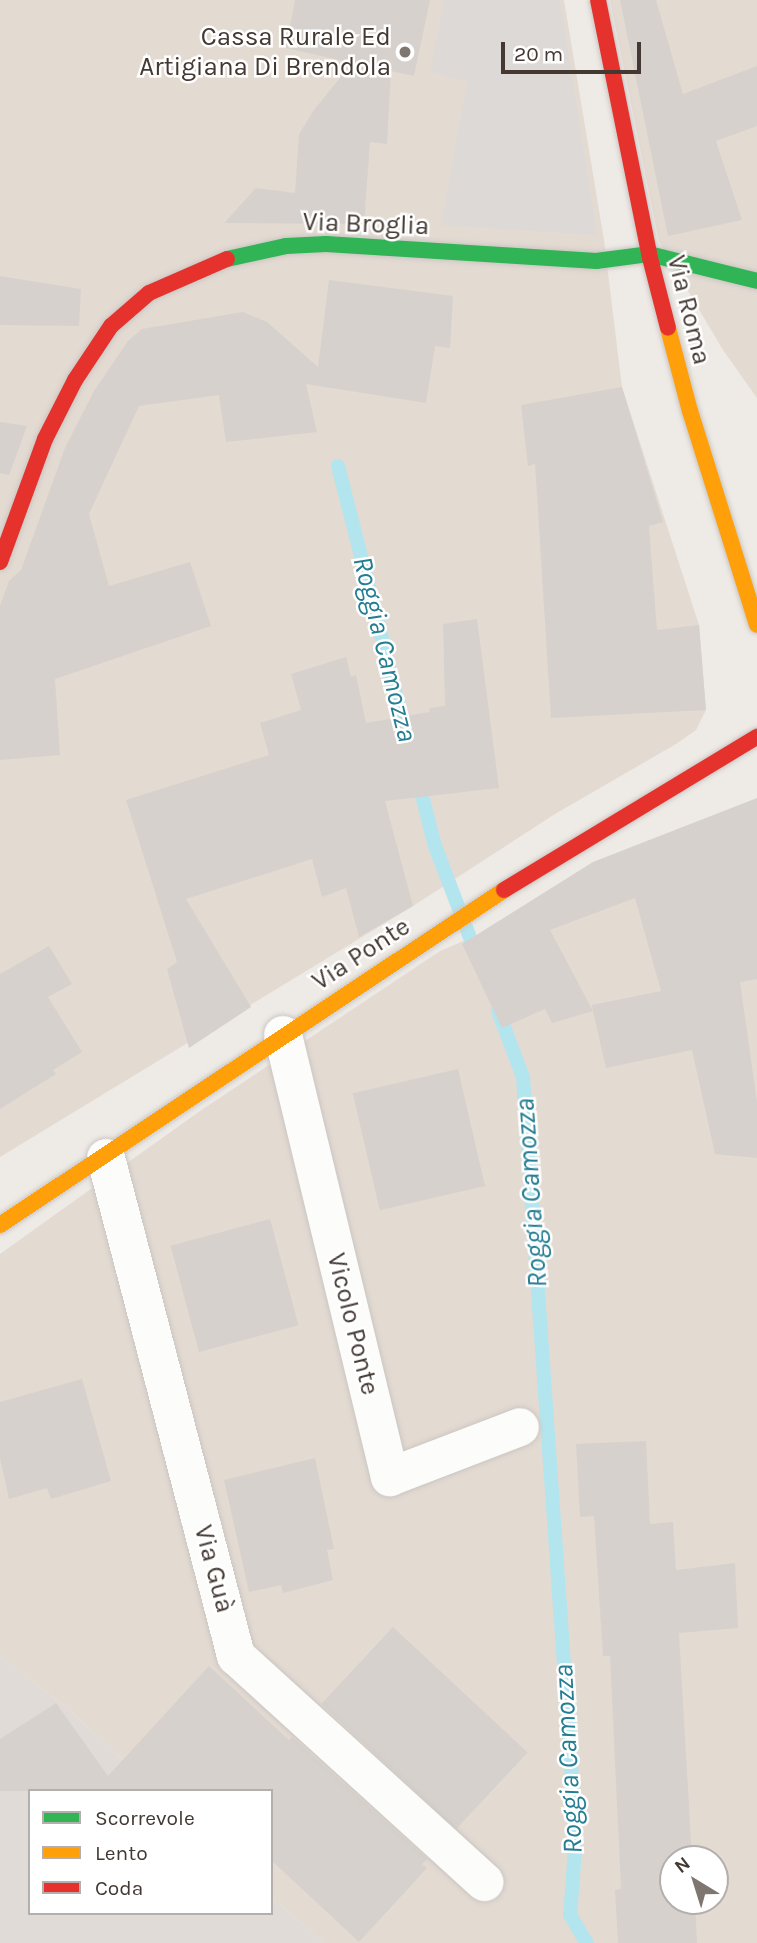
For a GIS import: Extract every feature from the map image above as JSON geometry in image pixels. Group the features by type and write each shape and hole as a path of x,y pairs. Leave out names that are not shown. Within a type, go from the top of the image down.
{"street":[{"name":"Via Roma","path":"598,0 649,254 690,411 757,625"},
{"name":"Via Broglia","path":"0,562 45,439 75,380 111,326 149,293 235,256 286,246 326,244 596,261 649,254"},
{"path":"649,254 757,281"},
{"name":"Via Ponte","path":"0,1225 504,890 757,737"},
{"name":"Vicolo Ponte","path":"283,1035 390,1478 520,1427"},
{"name":"Via Guà","path":"106,1157 236,1656 484,1882"}],"shaded area":[{"path":"0,0 564,0 604,240 622,387 699,625 706,710 696,730 676,744 555,814 413,906 0,1157"},
{"path":"444,0 560,0 597,235 441,225 467,82 430,71"},
{"path":"610,0 757,0 757,398 723,350 659,242"},
{"path":"757,816 757,1943 323,1943 273,1898 273,1789 155,1789 68,1709 0,1656 0,1254 200,1111 440,951"},
{"path":"0,1656 68,1709 155,1789 28,1789 28,1915 273,1915 273,1898 323,1943 0,1943"}],"building":[{"path":"295,0 430,0 414,76 391,71 387,144 370,142 364,224 224,223 256,188 295,193 299,134 314,110 352,63 286,48"},
{"path":"620,0 656,0 683,94 757,66 757,126 716,141 742,220 668,236"},
{"path":"0,276 81,289 79,326 0,325"},
{"path":"329,280 453,296 450,348 435,346 426,403 306,384 317,432 226,442 219,395 139,406 89,514 109,586 190,562 211,626 55,679 60,755 0,760 0,606 9,581 21,570 65,448 94,391 128,341 142,329 243,312 267,322 318,367"},
{"path":"622,387 663,522 649,526 657,630 699,625 706,710 551,718 535,464 528,466 521,405"},
{"path":"0,422 27,426 9,475 0,473"},
{"path":"477,619 499,788 385,801 413,906 359,937 346,888 322,897 312,859 186,899 251,1007 189,1048 167,969 177,962 126,800 269,755 260,723 301,710 291,674 346,657 351,677 356,675 366,723 429,712 430,708 445,706 443,624"},
{"path":"757,798 757,979 740,982 757,1102 757,1158 715,1154 692,1050 606,1068 593,1011 552,1023 545,1009 502,1028 462,944 593,862","holes":["635,898 661,991 592,1005 593,1011 550,930"]},
{"path":"49,946 72,984 48,997 82,1052 53,1070 56,1074 0,1109 0,974"},
{"path":"458,1069 485,1186 380,1210 353,1093"},
{"path":"270,1219 298,1325 199,1352 171,1246"},
{"path":"82,1379 111,1481 51,1499 47,1488 9,1499 0,1458 0,1402"},
{"path":"646,1441 650,1524 673,1522 676,1570 735,1563 738,1628 679,1633 691,1845 659,1845 659,1915 696,1915 697,1943 618,1943 615,1890 621,1889 610,1656 603,1656 594,1516 580,1517 576,1444"},
{"path":"315,1458 334,1549 327,1550 333,1580 283,1593 281,1585 249,1592 224,1480"},
{"path":"393,1627 528,1752 456,1829 321,1704"},
{"path":"209,1666 289,1740 292,1737 427,1859 422,1864 427,1868 359,1942 273,1862 273,1789 0,1791 0,1739 56,1703 108,1776"}],"waterway":[{"name":"Roggia Camozza","path":"338,466 406,733"},
{"name":"Roggia Camozza","path":"418,780 435,846 477,956"},
{"name":"Roggia Camozza","path":"498,1011 523,1077 576,1836 570,1915 587,1943"}],"traffic: fast":[{"path":"227,259 286,246 326,244 596,261 649,254 757,281"}],"traffic: slow":[{"path":"668,328 690,411 757,625"},
{"path":"0,1225 504,890"}],"traffic: jam":[{"path":"598,0 649,254 668,328"},
{"path":"0,562 45,439 75,380 111,326 149,293 227,259"},
{"path":"504,890 757,737"}],"place":[{"name":"Cassa Rurale Ed Artigiana Di Brendola","path":"405,52"}]}
